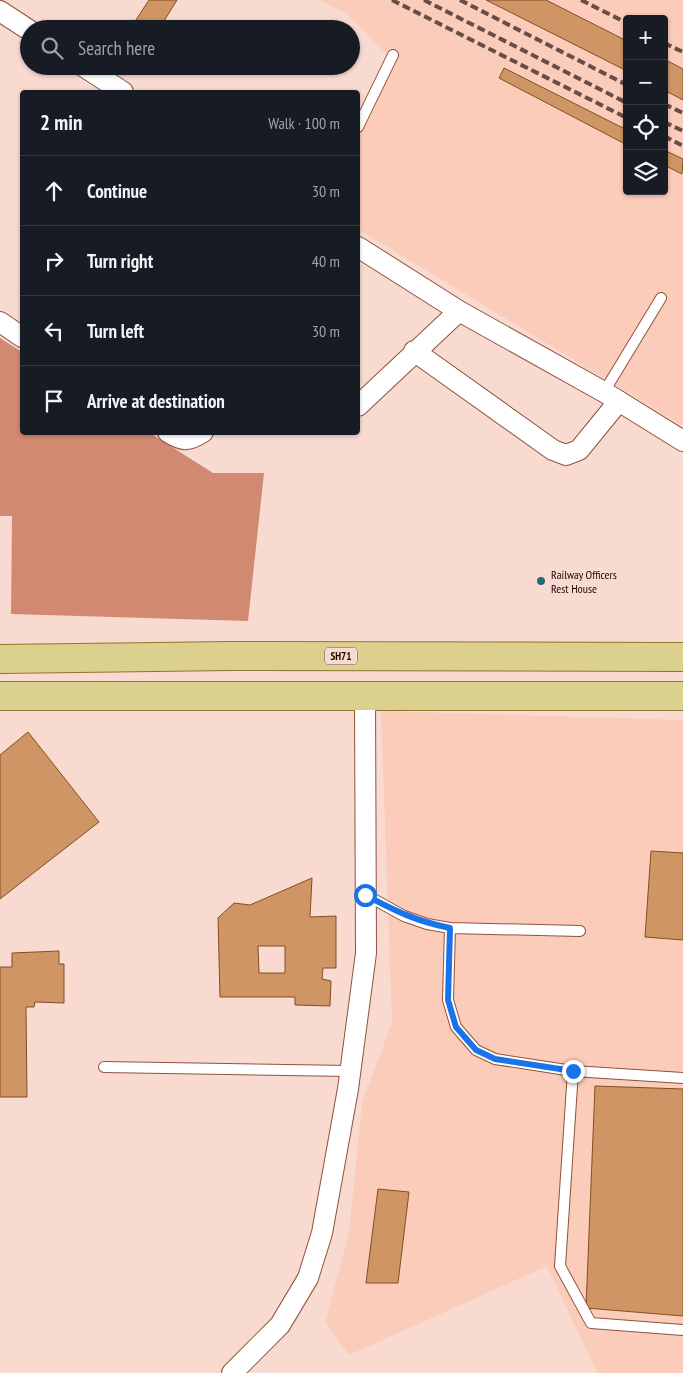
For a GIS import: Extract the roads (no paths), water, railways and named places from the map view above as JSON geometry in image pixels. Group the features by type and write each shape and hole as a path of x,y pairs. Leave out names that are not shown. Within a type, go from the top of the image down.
{"main road":[{"name":"SH71","path":"0,659 232,656 683,657"},
{"path":"407,696 408,656"},
{"path":"0,696 683,696"}],"street":[{"path":"0,11 20,24"},
{"path":"97,75 120,90"},
{"path":"360,248 459,311 612,397 683,441"},
{"path":"360,404 414,351 459,311"},
{"path":"0,322 20,336"},
{"path":"414,351 553,450 566,455 578,450 612,397"},
{"path":"172,435 177,438 190,440 198,435"},
{"path":"232,1373 280,1325 308,1278 322,1233 350,1071 366,954 365,696"}],"lane":[{"path":"360,123 393,55"},
{"path":"612,397 661,298"},
{"path":"365,895 404,916 427,924 450,928 580,931"},
{"path":"450,928 448,1000 456,1027 476,1050 495,1059 573,1071 683,1078"},
{"path":"104,1067 350,1071"},
{"path":"573,1071 560,1266 591,1324 683,1330"}],"railway":[{"path":"392,0 623,116"},
{"path":"424,0 623,101"},
{"path":"460,0 623,83"},
{"path":"581,0 623,21"},
{"path":"668,45 683,52"},
{"path":"666,105 683,113"},
{"path":"668,124 683,131"},
{"path":"668,138 683,146"}],"place":[{"name":"Railway Officers Rest House","path":"541,581"}]}
